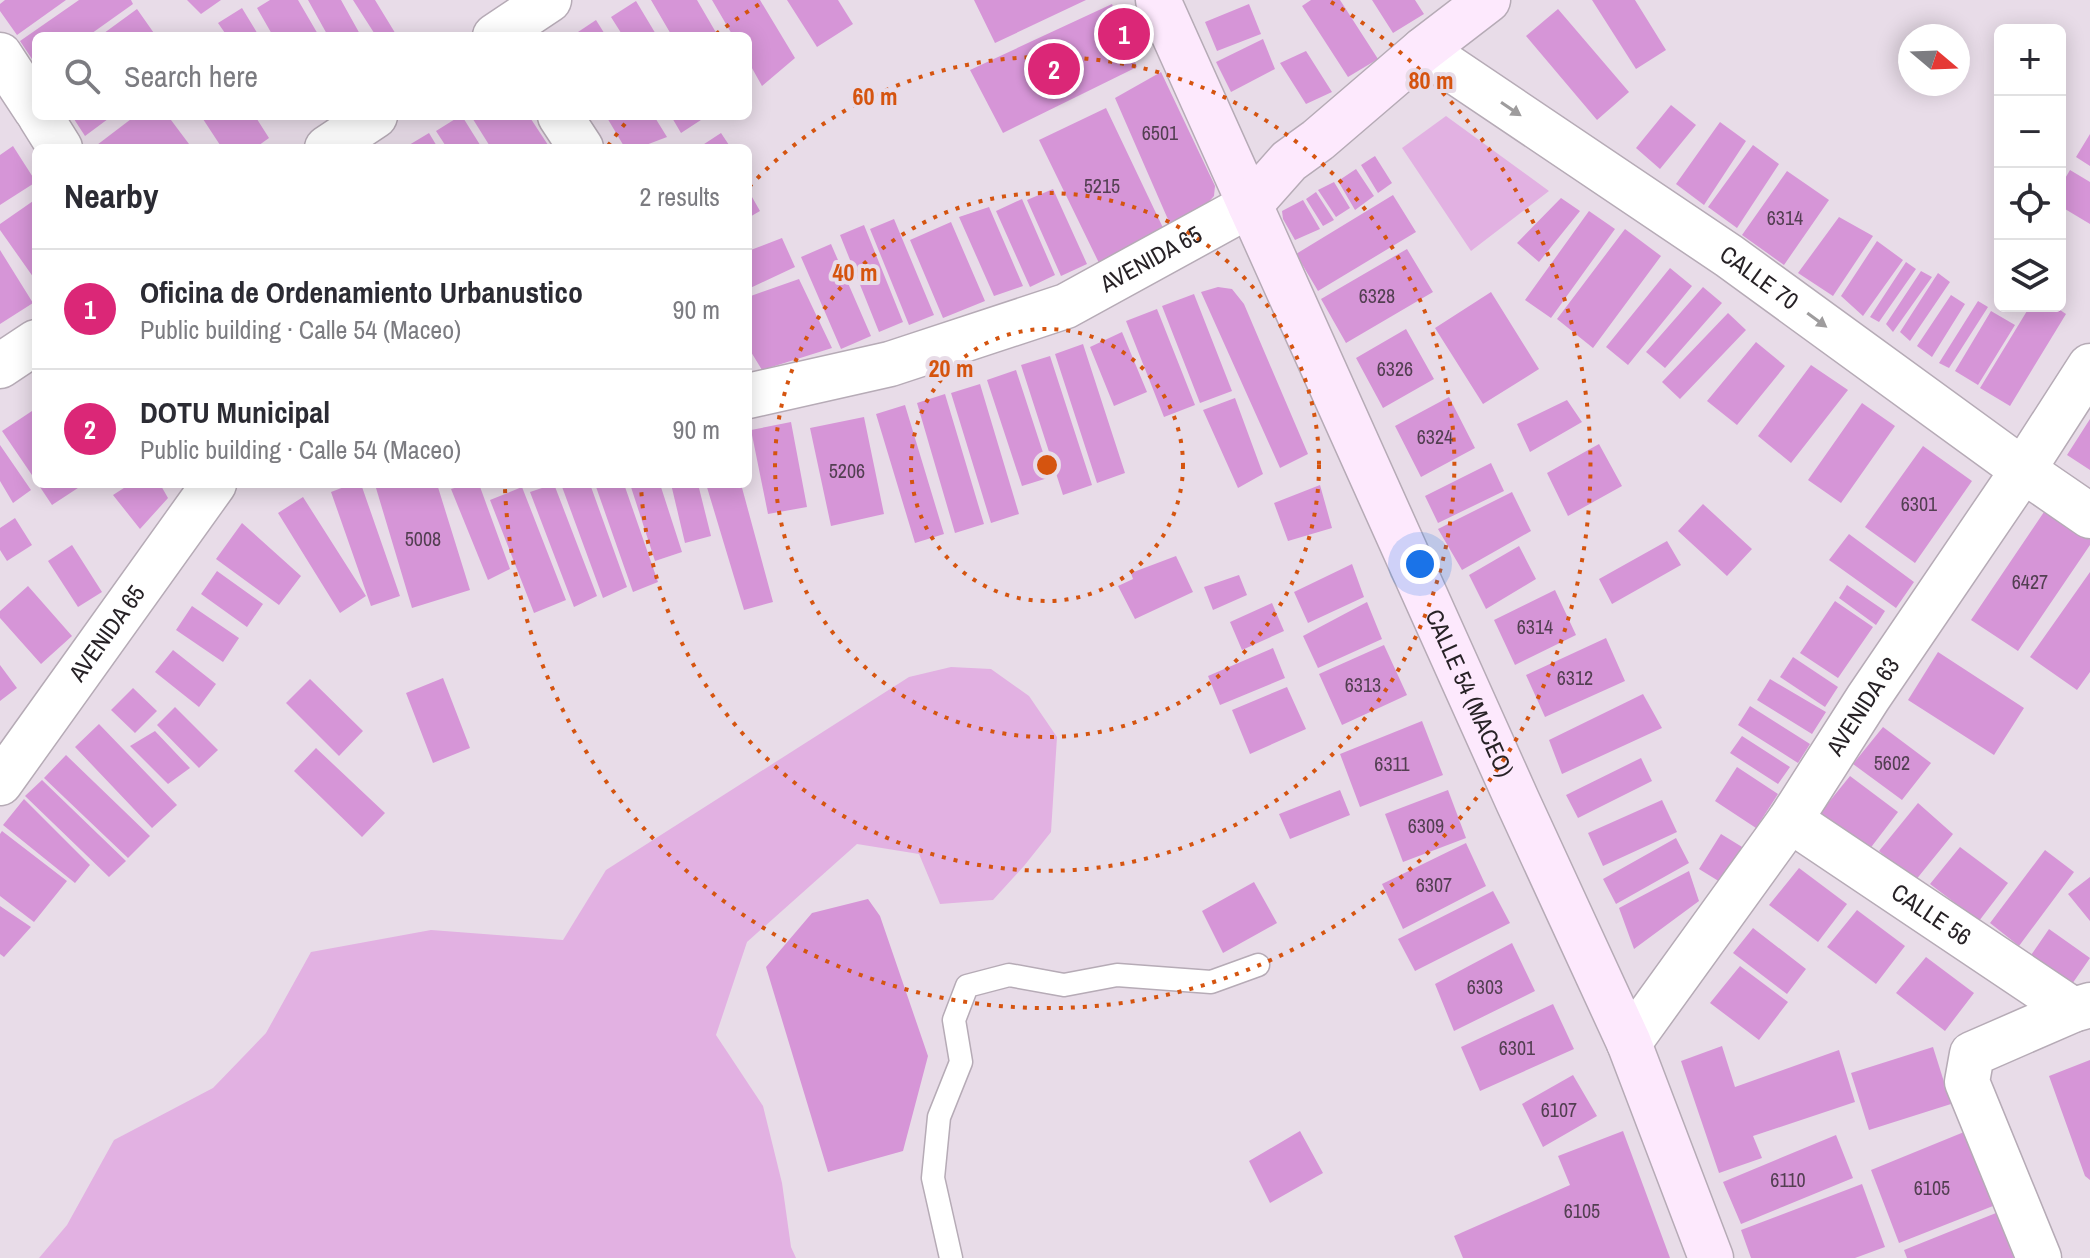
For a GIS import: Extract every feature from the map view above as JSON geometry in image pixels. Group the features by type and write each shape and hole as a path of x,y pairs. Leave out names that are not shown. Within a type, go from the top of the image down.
{"main road":[{"name":"CALLE 54 (MACEO)","path":"1158,0 1629,1043 1711,1258"},
{"name":"AVENIDA 65","path":"1250,205 1289,161 1488,0"}],"street":[{"path":"498,26 549,0"},
{"name":"CALLE 70","path":"1423,50 1729,256 2090,516"},
{"path":"0,55 32,104"},
{"path":"42,120 58,144"},
{"path":"333,144 369,120"},
{"path":"563,120 578,144"},
{"name":"AVENIDA 65","path":"752,395 890,364 1066,306 1250,205"},
{"path":"0,366 32,345"},
{"name":"AVENIDA 63","path":"1629,1043 1790,820 2090,366"},
{"name":"AVENIDA 65","path":"0,783 211,488"},
{"name":"CALLE 56","path":"1790,820 2081,1007"},
{"path":"2039,1258 1967,1082 1972,1054 2081,1007"}],"lane":[{"path":"951,1258 933,1178 939,1117 961,1062 954,1020 967,986 1009,975 1064,985 1117,975 1211,982 1258,965"}],"shaded area":[{"path":"1446,116 1549,191 1471,251 1402,148"},
{"path":"951,667 991,669 1029,696 1057,737 1051,832 993,900 940,904 919,854 857,844 747,942 716,1035 763,1106 782,1183 791,1247 796,1258 39,1258 67,1225 114,1140 213,1088 266,1033 311,952 431,930 563,940 606,870 909,677"}],"building":[{"path":"5,0 66,0 17,35 0,11 0,4"},
{"path":"79,0 131,0 133,4 94,32 33,32"},
{"path":"187,0 221,0 201,14"},
{"path":"270,0 298,0 317,32 271,32 257,8"},
{"path":"308,0 341,0 359,32 326,32"},
{"path":"353,0 375,0 395,32 373,32"},
{"path":"651,0 697,0 716,32 670,32"},
{"path":"712,0 760,0 795,58 762,86 752,68 752,32 731,32"},
{"path":"787,0 838,0 853,24 817,47"},
{"path":"974,0 1086,0 995,43"},
{"path":"1311,0 1340,0 1378,59 1348,77 1302,6"},
{"path":"1372,0 1415,0 1424,14 1393,33"},
{"path":"1592,0 1635,0 1666,50 1636,69"},
{"path":"636,1 655,32 620,32 611,17"},
{"path":"1112,4 1137,67 1003,133 970,70"},
{"path":"1249,4 1261,34 1217,51 1205,22"},
{"path":"242,8 257,32 224,32 218,23"},
{"path":"137,9 153,32 105,32"},
{"path":"1558,9 1629,92 1597,120 1526,36"},
{"path":"596,20 604,32 578,32"},
{"path":"32,33 32,59 20,41"},
{"path":"1263,39 1275,69 1231,92 1216,62"},
{"path":"1306,51 1332,92 1306,104 1280,63"},
{"path":"1161,72 1215,186 1214,196 1205,206 1170,224 1115,98"},
{"path":"1671,105 1696,125 1660,169 1636,148"},
{"path":"1106,108 1165,232 1099,263 1039,140"},
{"path":"75,120 107,120 85,136"},
{"path":"130,120 171,120 189,144 98,144"},
{"path":"204,120 258,120 269,138 261,144 219,144"},
{"path":"454,120 464,120 480,144 444,144 436,131"},
{"path":"474,120 532,120 547,144 488,144"},
{"path":"608,120 656,120 667,137 649,144 623,144"},
{"path":"673,120 701,120 681,133"},
{"path":"1720,122 1746,141 1704,205 1676,184"},
{"path":"429,133 436,144 411,144"},
{"path":"721,133 728,144 704,144"},
{"path":"2090,134 2090,166 2076,157"},
{"path":"1753,145 1779,164 1737,228 1708,207"},
{"path":"13,146 32,176 32,185 0,205 0,155"},
{"path":"1375,156 1392,183 1378,193 1361,165"},
{"path":"1356,169 1374,196 1355,210 1338,181"},
{"path":"2070,170 2090,182 2090,224 2066,210 2066,177"},
{"path":"1787,171 1829,200 1784,265 1742,235"},
{"path":"1334,182 1350,208 1336,217 1318,190"},
{"path":"1053,189 1087,264 1061,276 1027,200"},
{"path":"1316,192 1334,220 1323,226 1306,199"},
{"path":"1393,195 1416,232 1318,291 1296,254"},
{"path":"752,197 760,211 752,216"},
{"path":"1561,198 1580,211 1539,262 1517,243"},
{"path":"1022,199 1055,275 1030,287 996,211"},
{"path":"1303,200 1320,229 1295,240 1282,211"},
{"path":"32,202 32,275 0,230 0,224"},
{"path":"989,207 1023,286 994,296 959,217"},
{"path":"1589,211 1615,229 1551,318 1525,300"},
{"path":"1839,217 1873,236 1833,296 1798,273"},
{"path":"894,219 934,315 909,325 870,229"},
{"path":"951,222 985,301 943,318 910,240"},
{"path":"864,225 903,322 879,332 840,235"},
{"path":"1625,229 1661,256 1593,348 1557,319"},
{"path":"782,238 795,267 752,287 752,249"},
{"path":"1877,241 1903,260 1863,316 1841,296"},
{"path":"831,244 871,336 841,349 801,257"},
{"path":"1407,249 1433,292 1346,343 1321,299"},
{"path":"0,250 32,304 0,324"},
{"path":"1906,262 1916,269 1879,322 1870,317"},
{"path":"1670,268 1692,286 1628,365 1606,347"},
{"path":"1921,271 1932,277 1893,332 1886,324"},
{"path":"1938,273 1950,282 1910,341 1900,332"},
{"path":"799,279 832,348 762,370 752,354 752,296"},
{"path":"1218,287 1232,289 1244,304 1308,454 1280,468 1201,292"},
{"path":"1703,287 1722,303 1665,368 1646,352"},
{"path":"1491,292 1539,369 1483,404 1435,328"},
{"path":"1194,294 1232,391 1200,403 1162,306"},
{"path":"1951,295 1965,304 1932,357 1917,346"},
{"path":"1978,301 1988,307 1949,368 1939,363"},
{"path":"1157,309 1195,405 1164,417 1126,321"},
{"path":"1991,311 2015,325 1978,385 1955,371"},
{"path":"2026,312 2066,314 2010,406 1980,388"},
{"path":"1728,313 1746,330 1680,399 1662,382"},
{"path":"1406,329 1434,379 1383,408 1356,358"},
{"path":"1122,332 1147,392 1114,406 1090,347"},
{"path":"1756,342 1785,366 1737,425 1707,401"},
{"path":"1083,344 1125,473 1097,483 1055,354"},
{"path":"1050,356 1092,485 1063,495 1021,365"},
{"path":"1811,365 1848,390 1791,463 1758,436"},
{"path":"1016,370 1051,477 1022,486 987,380"},
{"path":"980,384 1019,514 991,523 951,393"},
{"path":"945,394 984,524 955,533 917,403"},
{"path":"1449,397 1475,448 1421,477 1395,426"},
{"path":"1235,398 1263,474 1238,488 1203,410"},
{"path":"1567,400 1582,422 1530,452 1517,424"},
{"path":"1862,403 1895,426 1841,503 1808,480"},
{"path":"905,405 944,534 915,543 876,414"},
{"path":"32,411 32,475 2,431"},
{"path":"864,417 884,514 831,526 810,428"},
{"path":"2090,419 2090,470 2067,455"},
{"path":"791,422 807,507 768,514 752,430"},
{"path":"1599,444 1622,486 1568,516 1547,473"},
{"path":"0,445 31,490 13,503 0,481"},
{"path":"1923,446 1972,481 1915,563 1865,527"},
{"path":"1491,463 1504,491 1438,523 1425,496"},
{"path":"1320,485 1332,528 1288,541 1274,503"},
{"path":"41,488 78,488 52,505"},
{"path":"124,488 162,488 168,498 140,529 113,495"},
{"path":"342,488 362,488 400,596 371,606 331,492"},
{"path":"376,488 438,488 470,590 412,608"},
{"path":"480,488 510,569 488,580 451,489"},
{"path":"522,488 566,600 534,613 490,500"},
{"path":"556,488 597,596 574,607 530,492"},
{"path":"562,488 591,488 627,587 603,598"},
{"path":"596,488 625,488 658,582 633,592"},
{"path":"631,488 661,488 682,552 655,561"},
{"path":"672,488 699,488 711,536 685,543"},
{"path":"707,488 742,488 773,602 744,610"},
{"path":"1512,492 1531,531 1462,570 1438,529"},
{"path":"303,497 366,596 340,613 278,513"},
{"path":"1703,504 1752,549 1727,576 1678,531"},
{"path":"2046,509 2090,539 2090,545 2018,651 1971,620"},
{"path":"15,518 32,545 7,561 0,550 0,528"},
{"path":"242,523 301,576 279,605 216,559"},
{"path":"1849,534 1914,582 1896,608 1829,560"},
{"path":"1667,541 1681,565 1612,604 1599,579"},
{"path":"72,545 102,592 78,607 48,561"},
{"path":"1519,546 1536,579 1486,609 1469,575"},
{"path":"1176,556 1193,592 1135,619 1118,586 1133,579 1131,573"},
{"path":"1352,564 1364,597 1308,623 1294,592"},
{"path":"217,571 263,604 247,627 201,594"},
{"path":"2090,572 2090,672 2077,690 2030,657"},
{"path":"1239,575 1247,595 1213,610 1204,587"},
{"path":"1847,585 1885,611 1876,625 1839,598"},
{"path":"28,586 72,636 41,664 0,618 0,611"},
{"path":"1555,590 1576,635 1515,665 1494,620"},
{"path":"1835,601 1873,627 1838,678 1800,653"},
{"path":"1367,602 1382,639 1318,668 1303,636"},
{"path":"1272,603 1284,631 1242,650 1230,622"},
{"path":"192,606 239,638 223,662 176,630"},
{"path":"1606,638 1625,681 1545,717 1526,675"},
{"path":"1384,645 1407,695 1342,725 1319,674"},
{"path":"1273,648 1285,678 1220,705 1208,676"},
{"path":"173,650 216,684 199,707 155,672"},
{"path":"1938,652 2024,708 1994,755 1908,700"},
{"path":"1793,657 1838,687 1825,707 1780,677"},
{"path":"0,665 17,688 0,701"},
{"path":"443,678 470,748 433,763 406,693"},
{"path":"310,679 363,731 339,756 286,703"},
{"path":"1770,679 1826,712 1812,734 1757,700"},
{"path":"1287,687 1306,729 1250,754 1232,710"},
{"path":"133,688 157,711 135,733 111,710"},
{"path":"1643,694 1662,728 1562,774 1549,740"},
{"path":"1750,706 1810,744 1798,763 1738,725"},
{"path":"175,707 218,750 199,768 157,725"},
{"path":"1422,721 1443,775 1360,807 1340,754"},
{"path":"99,724 177,805 152,828 75,747"},
{"path":"1883,727 1931,763 1902,800 1853,764"},
{"path":"155,731 190,768 168,784 130,746"},
{"path":"1742,736 1790,767 1778,784 1730,753"},
{"path":"316,748 385,813 362,837 294,771"},
{"path":"66,755 150,836 128,858 44,778"},
{"path":"1641,758 1652,781 1578,818 1566,795"},
{"path":"1737,767 1778,794 1756,828 1715,801"},
{"path":"1850,776 1898,812 1869,850 1820,813"},
{"path":"42,780 126,861 109,877 25,796"},
{"path":"1340,790 1350,815 1290,839 1279,814"},
{"path":"1448,790 1466,838 1403,862 1385,814"},
{"path":"24,799 90,865 75,883 3,825"},
{"path":"1662,800 1677,832 1603,866 1588,833"},
{"path":"1918,803 1953,834 1915,881 1879,851"},
{"path":"2,831 67,881 34,922 0,896"},
{"path":"1721,834 1747,850 1725,885 1699,869"},
{"path":"1676,838 1689,863 1616,904 1603,879"},
{"path":"1466,843 1486,886 1403,929 1382,884"},
{"path":"1960,847 2008,883 1979,921 1930,884"},
{"path":"2045,850 2074,872 2019,946 1990,923"},
{"path":"1799,868 1847,904 1818,942 1769,905"},
{"path":"1689,871 1699,901 1634,949 1619,908"},
{"path":"2090,877 2090,921 2068,894"},
{"path":"1254,882 1277,923 1223,953 1202,911"},
{"path":"1493,891 1510,923 1415,971 1398,939"},
{"path":"868,899 880,916 928,1056 903,1151 828,1172 766,967 812,913"},
{"path":"0,906 31,927 4,957 0,954"},
{"path":"1857,910 1905,946 1876,984 1827,947"},
{"path":"1753,928 1806,969 1787,994 1733,953"},
{"path":"2049,929 2090,958 2070,987 2029,958"},
{"path":"1512,943 1535,991 1454,1031 1435,984"},
{"path":"1926,957 1974,993 1945,1031 1896,993"},
{"path":"1740,966 1788,1002 1759,1040 1710,1003"},
{"path":"1553,1004 1574,1049 1480,1091 1461,1047"},
{"path":"1722,1046 1735,1087 1839,1050 1855,1102 1753,1136 1762,1158 1719,1173 1681,1061"},
{"path":"1933,1047 1951,1104 1869,1130 1851,1073"},
{"path":"2090,1060 2090,1180 2085,1176 2049,1076"},
{"path":"1573,1075 1597,1116 1543,1147 1522,1104"},
{"path":"1300,1131 1323,1173 1270,1203 1249,1161"},
{"path":"1623,1131 1670,1258 1463,1258 1454,1236 1570,1185 1558,1156"},
{"path":"1964,1132 1993,1206 1899,1243 1871,1170"},
{"path":"1836,1135 1853,1178 1741,1224 1723,1182"},
{"path":"1862,1184 1885,1247 1855,1258 1751,1258 1741,1230"},
{"path":"1996,1213 2014,1258 1907,1258 1904,1250"}],"place":[{"name":"Oficina de Ordenamiento Urbanustico","path":"1124,34"},
{"name":"DOTU Municipal","path":"1054,69"}]}
